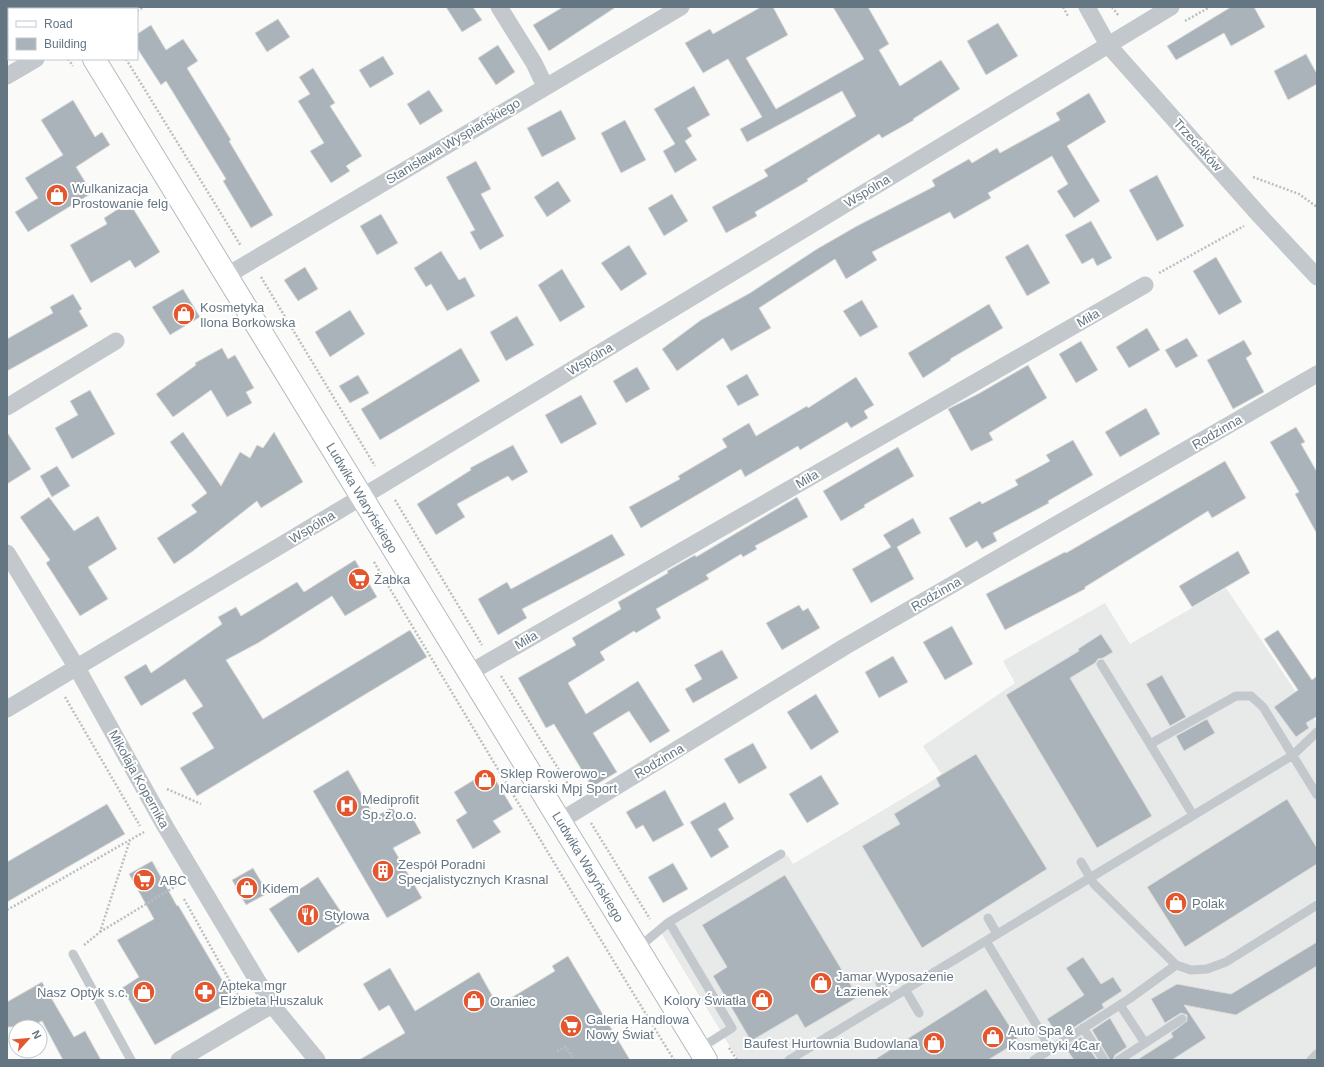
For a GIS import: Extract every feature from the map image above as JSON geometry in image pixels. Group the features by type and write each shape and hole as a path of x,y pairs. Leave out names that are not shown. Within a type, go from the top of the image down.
{"main road":[{"name":"Ludwika Waryńskiego","path":"95,60 702,1054"}],"street":[{"path":"499,7 534,64 545,86"},
{"name":"Stanisława Wyspiańskiego","path":"226,276 545,86 681,7"},
{"name":"Trzeciaków","path":"1086,7 1108,44 1261,217 1317,277"},
{"name":"Wspólna","path":"7,709 385,483 1171,7"},
{"path":"7,76 34,60"},
{"name":"Miła","path":"469,673 1145,285"},
{"path":"7,407 116,341"},
{"name":"Rodzinna","path":"560,821 846,646 1317,374"},
{"name":"Mikołaja Kopernika","path":"7,553 77,668 165,826 272,1005 317,1060"},
{"path":"179,1060 272,1005"}],"lane":[{"path":"1101,664 1193,815"},
{"path":"1150,744 1223,702 1236,696 1251,696 1263,707 1315,788"},
{"path":"789,1060 1293,755 1317,732"},
{"path":"638,948 657,930 669,922 781,854"},
{"path":"1081,862 1094,884 1176,965 1191,970 1207,969 1226,962 1317,905"},
{"path":"988,918 997,934"},
{"path":"669,922 732,1028 721,1035 702,1054"},
{"path":"986,941 1051,1049"},
{"path":"73,954 131,1060"},
{"path":"1034,1060 1120,1004 1176,965"},
{"path":"880,983 889,999"},
{"path":"905,990 919,1013"},
{"path":"1120,1004 1145,1043"},
{"path":"1119,1060 1182,1018"},
{"path":"1083,1028 1104,1060"},
{"path":"1311,1060 1317,1054"}],"path":[{"path":"127,60 251,261 491,660 657,930"},
{"path":"1250,177 1299,194 1317,207"},
{"path":"1145,285 1154,276 1261,217"},
{"path":"166,789 201,804"},
{"path":"7,910 144,832"},
{"path":"100,932 130,840"},
{"path":"73,954 100,932 176,886"},
{"path":"721,1035 736,1060"},
{"path":"557,1051 566,1047 573,1058"}],"shaded area":[{"path":"1226,588 1317,723 1317,1060 738,1060 660,931 787,855 793,864 942,775 923,746 1015,683 1003,661 1105,603 1130,644"}],"building":[{"path":"446,7 473,7 482,20 462,32"},
{"path":"563,7 616,7 549,51 533,25"},
{"path":"761,7 773,7 788,35 746,58 776,109 864,59 833,7 868,7 889,44 879,50 900,86 941,60 960,89 913,119 914,120 882,138 879,134 807,179 808,181 755,212 757,216 726,233 712,207 768,176 764,170 856,116 842,91 747,142 740,129 762,117 728,59 703,73 685,43 710,29 713,34"},
{"path":"1231,7 1254,7 1265,27 1231,46 1224,33 1176,60 1167,46"},
{"path":"278,19 290,37 267,52 255,33"},
{"path":"998,23 1018,56 986,75 967,41"},
{"path":"151,25 166,50 183,39 198,61 187,68 231,140 229,141 273,215 251,228 223,181 226,179 166,81 161,85 138,50 138,33"},
{"path":"498,45 515,72 496,85 478,58"},
{"path":"1306,54 1317,74 1317,84 1288,100 1274,71"},
{"path":"383,56 394,74 370,88 359,70"},
{"path":"313,68 335,103 330,106 362,156 346,166 350,171 331,183 310,151 324,143 298,101 310,94 299,77"},
{"path":"694,86 710,115 687,128 692,136 685,141 697,160 675,173 663,151 675,144 654,109"},
{"path":"429,90 443,111 420,125 407,104"},
{"path":"1089,93 1106,122 1067,146 1100,201 1074,218 1057,191 1068,184 1052,156 988,193 991,198 954,219 950,212 872,252 877,260 846,279 835,259 759,308 771,328 731,351 723,338 677,371 662,349 701,320 750,293 817,249 857,226 935,186 932,180 969,159 972,163 997,148 1000,153 1060,120 1056,113"},
{"path":"73,100 95,137 102,132 110,145 76,167 92,193 28,232 15,212 38,198 25,178 63,155 41,120"},
{"path":"561,110 576,139 542,157 527,128"},
{"path":"625,120 646,160 621,173 601,133"},
{"path":"476,161 491,189 481,194 504,236 480,250 470,232 475,230 446,177"},
{"path":"1157,175 1184,226 1157,241 1129,190"},
{"path":"558,181 571,201 547,217 534,197"},
{"path":"672,194 688,221 664,236 648,208"},
{"path":"129,202 160,252 135,268 130,260 91,283 70,245 107,224 104,218"},
{"path":"381,214 398,243 377,255 360,226"},
{"path":"1091,221 1112,258 1097,266 1093,258 1082,264 1065,235"},
{"path":"1028,244 1050,283 1027,296 1005,257"},
{"path":"629,245 647,274 621,291 601,263"},
{"path":"441,251 459,280 465,277 475,296 447,311 431,284 426,287 414,268"},
{"path":"1216,257 1242,302 1219,315 1193,271"},
{"path":"305,267 318,289 298,301 284,280"},
{"path":"562,269 585,307 560,322 538,285"},
{"path":"183,289 200,317 170,335 152,307"},
{"path":"73,294 82,309 79,311 88,326 7,371 7,339 53,313 50,307"},
{"path":"862,300 878,327 860,337 843,311"},
{"path":"989,304 1003,328 950,359 951,360 923,378 908,353"},
{"path":"350,310 365,334 330,357 315,332"},
{"path":"517,316 534,345 506,361 490,332"},
{"path":"1147,328 1160,350 1129,368 1116,347"},
{"path":"1187,338 1198,356 1176,368 1165,350"},
{"path":"1244,340 1252,354 1246,358 1264,392 1233,409 1207,360"},
{"path":"1081,341 1098,370 1076,383 1059,354"},
{"path":"222,348 228,359 235,355 254,388 246,392 252,403 227,417 211,390 173,417 156,394 196,365 195,363"},
{"path":"461,348 480,381 380,440 361,409"},
{"path":"1028,365 1047,398 989,433 993,440 971,451 948,409 978,394"},
{"path":"637,367 650,389 626,403 613,381"},
{"path":"747,374 759,395 738,406 726,386"},
{"path":"358,375 369,393 350,403 339,386"},
{"path":"856,377 874,405 864,411 868,418 851,428 847,422 800,450 798,446 745,477 741,469 641,528 629,507 680,479 678,476 727,447 722,439 749,423 756,436 807,406 808,408"},
{"path":"90,390 115,434 72,459 55,428 78,415 70,401"},
{"path":"581,395 597,424 561,444 545,415"},
{"path":"1146,408 1160,434 1120,457 1105,432"},
{"path":"1296,427 1305,442 1301,444 1317,472 1317,534 1295,494 1299,492 1270,442"},
{"path":"7,432 31,469 7,484"},
{"path":"183,432 221,486 240,452 250,458 257,445 263,448 274,432 303,482 261,508 257,501 174,564 157,538 197,512 191,505 207,493 170,442"},
{"path":"1073,440 1093,475 1048,501 1049,503 993,533 997,541 982,549 977,541 966,548 949,518 980,501 982,504 1018,485 1015,480 1050,461 1046,455"},
{"path":"513,445 528,472 512,481 508,476 457,504 465,517 436,535 417,504 471,470 470,468"},
{"path":"898,447 914,476 864,505 865,507 841,521 823,491"},
{"path":"1225,461 1246,498 1212,518 1208,511 1085,587 1085,589 1005,630 986,594 1065,552 1066,553"},
{"path":"57,466 70,486 52,497 40,476"},
{"path":"49,497 74,531 98,516 117,549 88,567 108,599 80,616 46,563 50,560 20,517"},
{"path":"797,497 808,517 755,546 757,549 743,557 741,554 706,575 709,579 656,609 661,618 636,633 634,631 600,652 605,660 568,683 586,714 638,681 670,731 650,743 629,711 593,733 617,772 592,787 554,724 546,728 518,678 576,645 572,638 621,609 618,602 668,573 667,571 695,555 696,557"},
{"path":"913,518 921,533 897,547 914,579 871,603 852,569 891,547 883,535"},
{"path":"612,534 625,555 522,609 527,618 498,635 478,599 507,582 511,589"},
{"path":"1238,551 1250,573 1192,607 1179,586"},
{"path":"355,560 377,597 345,616 332,596 258,643 226,660 263,719 410,630 427,657 197,796 180,768 214,748 192,713 203,706 185,679 141,706 124,677 146,664 151,673 222,624 218,617 236,607 241,616 297,582 304,592"},
{"path":"799,605 803,611 808,608 820,628 782,650 766,623"},
{"path":"952,626 973,664 945,680 923,642"},
{"path":"1278,630 1312,680 1317,676 1317,719 1316,717 1306,723 1309,728 1296,737 1274,707 1298,690 1264,639"},
{"path":"1101,634 1113,652 1103,658 1098,659 1095,663 1070,678 1152,816 1097,848 1006,695 1079,651 1078,649"},
{"path":"722,650 738,678 693,703 685,689 702,679 694,665"},
{"path":"893,656 908,682 879,698 865,672"},
{"path":"1162,675 1186,717 1170,726 1146,684"},
{"path":"816,694 839,732 811,750 787,712"},
{"path":"1207,719 1215,733 1184,751 1176,736"},
{"path":"753,743 767,768 739,784 724,759"},
{"path":"976,754 1047,869 922,948 862,846 900,824 894,814 940,786 936,778"},
{"name":"Zespół Poradni Specjalistycznych Krasnal","path":"348,770 375,817 392,807 400,819 410,813 421,833 393,848 422,898 387,918 313,791"},
{"path":"487,772 492,781 495,779 513,809 493,821 501,832 473,849 456,820 467,813 454,792"},
{"path":"821,775 839,804 807,823 789,794"},
{"path":"665,790 684,825 653,842 643,825 636,829 626,812"},
{"path":"1287,799 1317,848 1317,864 1185,947 1147,887"},
{"path":"725,802 734,819 718,829 729,847 711,858 690,822"},
{"path":"107,804 125,834 7,902 7,862"},
{"path":"152,861 177,906 178,905 234,1000 155,1045 122,988 139,977 117,940 154,919 129,874"},
{"path":"673,863 688,889 663,903 648,877"},
{"path":"253,868 268,893 246,905 232,880"},
{"path":"785,875 858,997 805,1028 797,1014 751,1041 713,976 727,967 702,925"},
{"name":"Stylowa","path":"318,877 347,921 298,953 269,909"},
{"path":"1317,942 1317,966 1236,1015 1184,1005 1206,1038 1172,1060 1137,1060 1173,1037 1171,1033 1187,1021 1187,1015 1181,1013 1165,1023 1151,999 1177,984 1231,994"},
{"path":"568,956 630,1060 359,1060 405,1033 389,1005 379,1011 363,984 390,968 415,1011 479,972 498,1006 555,971 552,966"},
{"path":"1083,957 1101,984 1113,977 1122,991 1102,1004 1104,1008 1059,1037 1047,1019 1084,995 1066,968"},
{"path":"42,982 74,1037 85,1031 101,1060 63,1060 48,1032 48,1019 8,1019 7,1027 7,1002"},
{"path":"986,989 1019,1041 988,1060 874,1060"},
{"path":"1110,1018 1127,1047 1115,1055 1113,1060 1110,1060 1092,1030"},
{"path":"1081,1037 1097,1060 1074,1060 1065,1047"}],"place":[{"name":"Wulkanizacja Prostowanie felg","path":"57,195"},
{"name":"Kosmetyka Ilona Borkowska","path":"184,314"},
{"name":"Żabka","path":"359,579"},
{"name":"Sklep Rowerowo - Narciarski Mpj Sport","path":"485,780"},
{"name":"Mediprofit Sp. z o.o.","path":"347,806"},
{"name":"Zespół Poradni Specjalistycznych Krasnal","path":"383,871"},
{"name":"ABC","path":"144,880"},
{"name":"Kidem","path":"247,888"},
{"name":"Polak","path":"1176,903"},
{"name":"Stylowa","path":"308,915"},
{"name":"Jamar Wyposażenie Łazienek","path":"821,983"},
{"name":"Nasz Optyk s.c.","path":"144,992"},
{"name":"Apteka mgr Elżbieta Huszaluk","path":"205,992"},
{"name":"Kolory Światła","path":"762,1000"},
{"name":"Oraniec","path":"474,1001"},
{"name":"Galeria Handlowa Nowy Świat","path":"571,1026"},
{"name":"Auto Spa & Kosmetyki 4Car","path":"993,1037"},
{"name":"Baufest Hurtownia Budowlana","path":"934,1043"}]}
